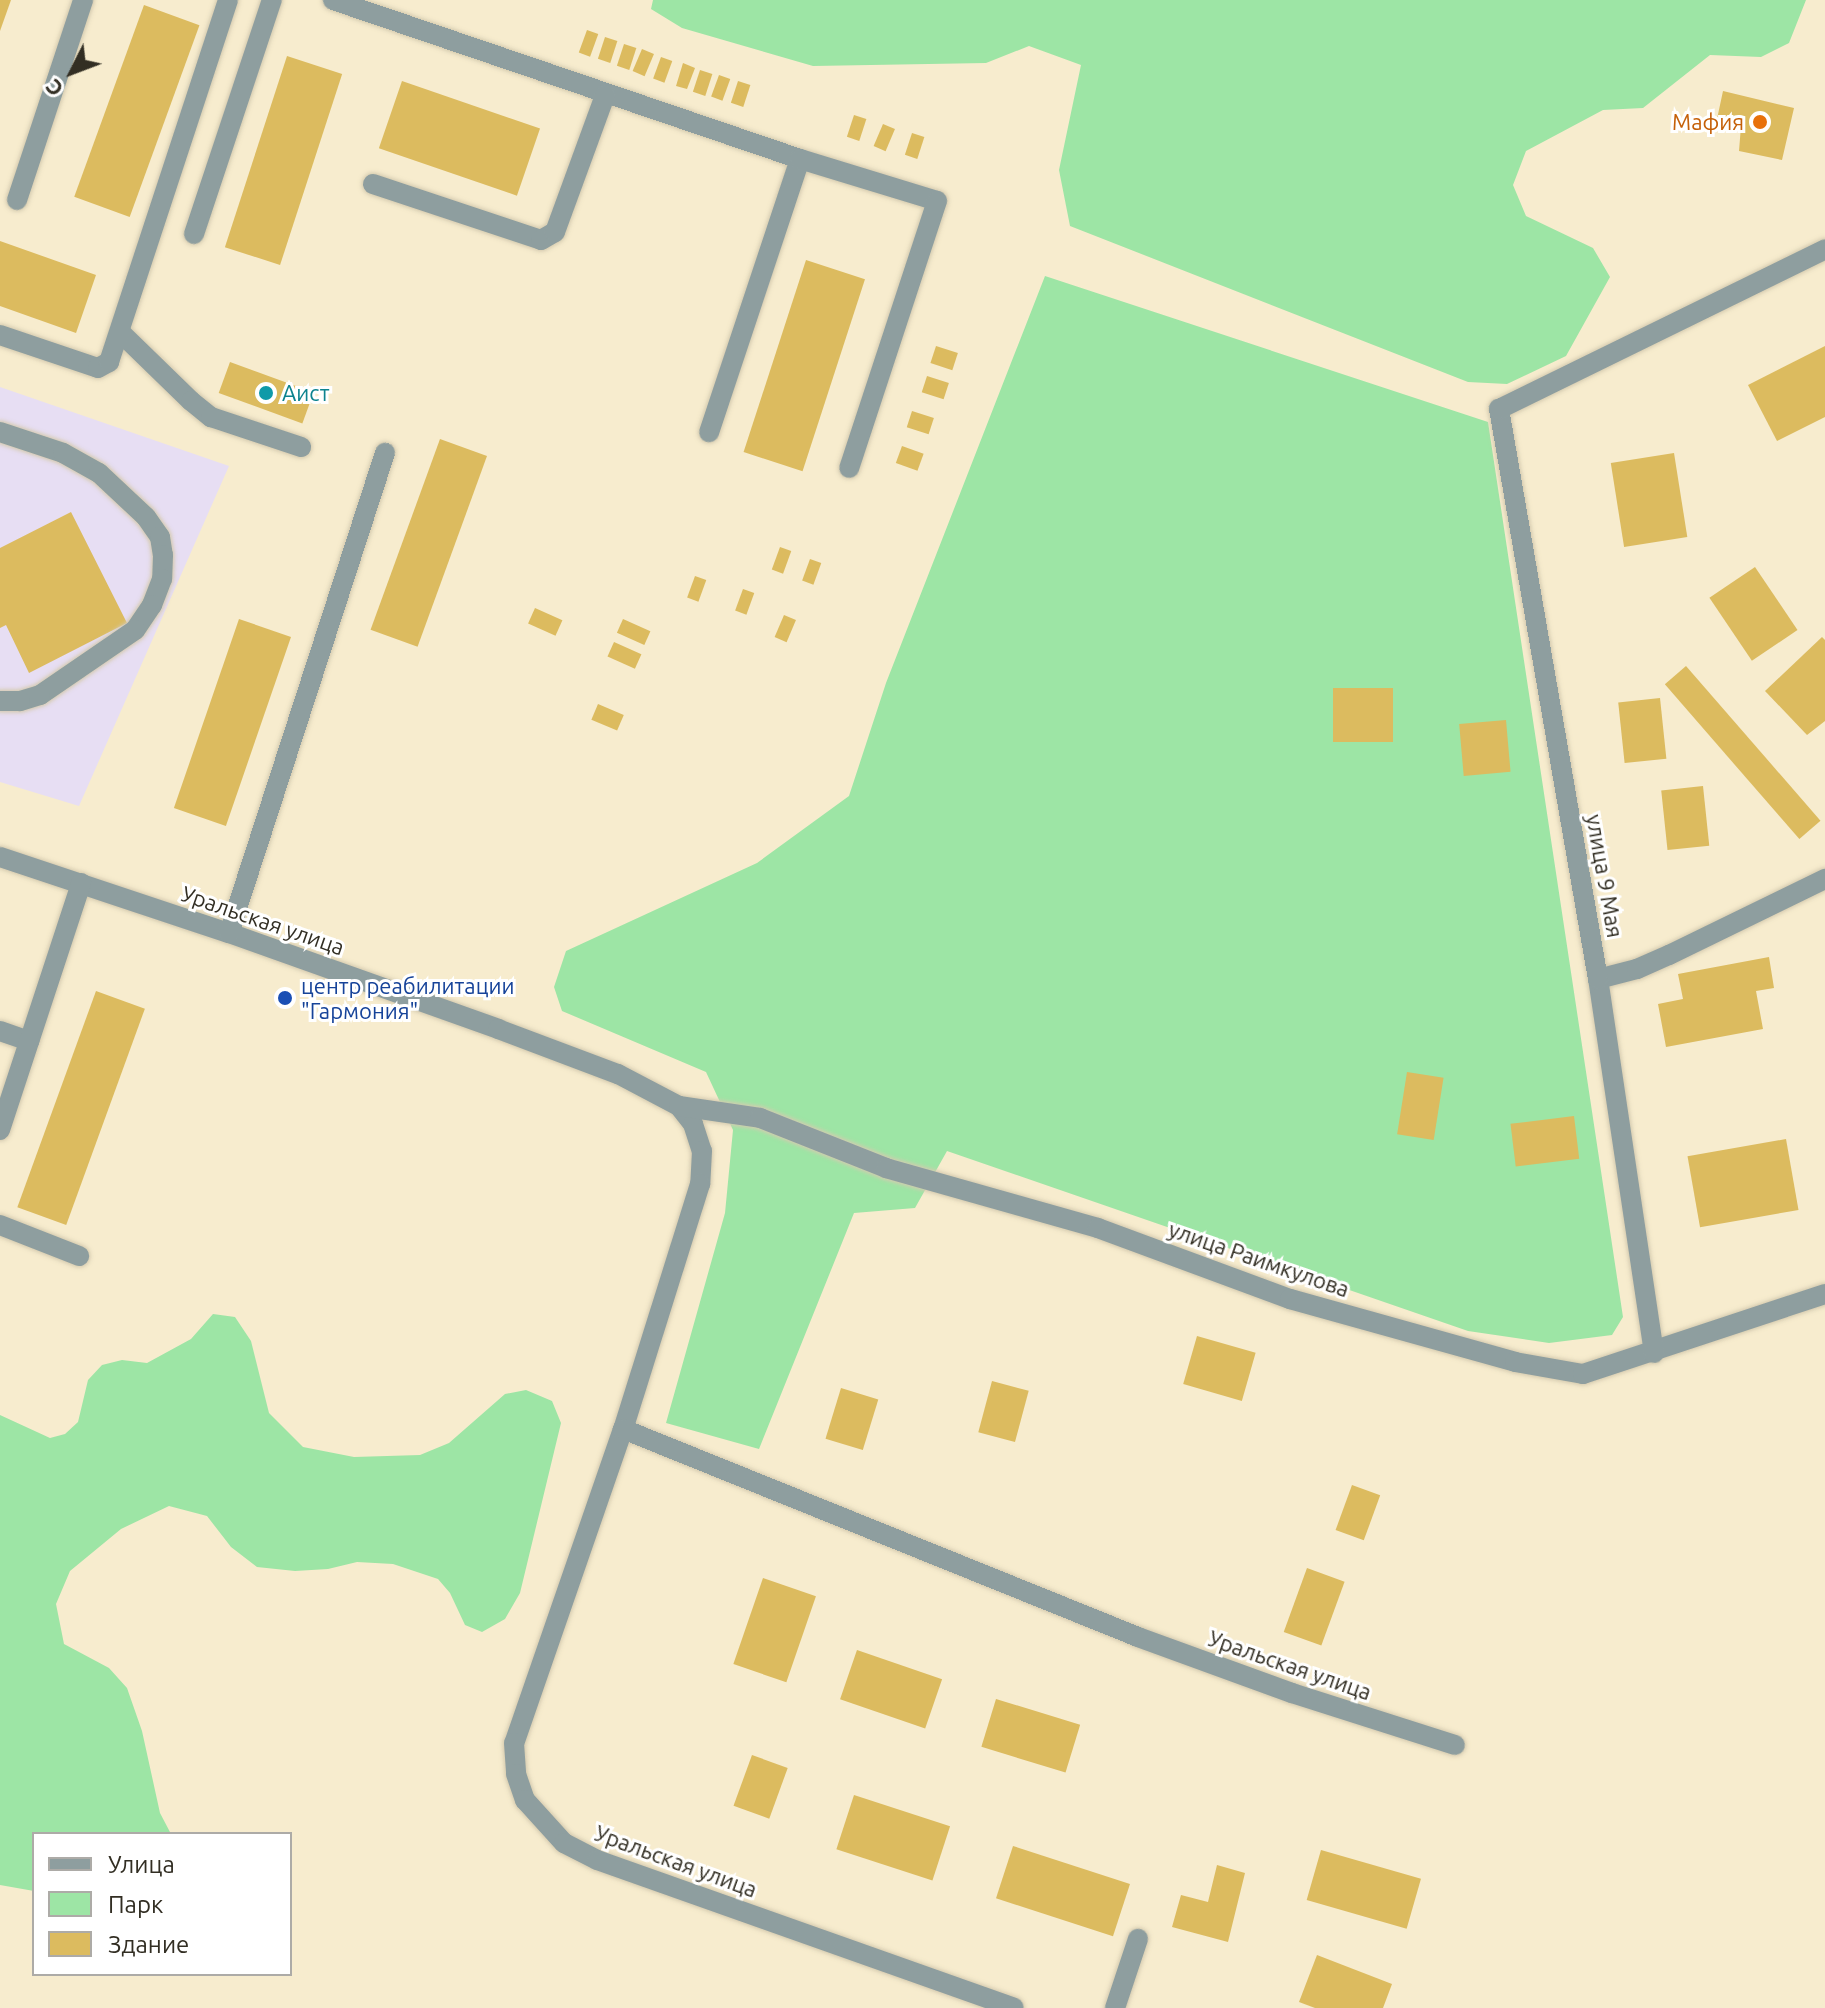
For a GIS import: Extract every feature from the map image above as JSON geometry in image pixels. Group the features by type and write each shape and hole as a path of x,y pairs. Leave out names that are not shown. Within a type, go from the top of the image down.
{"street":[{"path":"17,200 83,0"},
{"path":"0,335 98,368 109,362 228,0"},
{"path":"194,234 272,0"},
{"path":"334,0 605,95 937,201 849,468"},
{"path":"373,184 541,240 555,232 605,95"},
{"path":"709,432 800,159"},
{"name":"улица 9 Мая","path":"1654,1353 1598,979 1499,409 1825,249"},
{"path":"120,332 211,417 301,447"},
{"path":"0,432 63,453 99,473 146,517 160,537 163,555 162,579 152,605 135,630 40,695 20,701 0,701"},
{"path":"229,933 385,453"},
{"name":"Уральская улица","path":"0,857 229,933 618,1074 679,1106 693,1124 702,1151 700,1184 623,1429 514,1743 516,1774 525,1800 564,1843 597,1860 991,2004 1014,2008"},
{"path":"1598,979 1637,969 1669,955 1825,879"},
{"path":"0,1130 81,883"},
{"path":"0,1031 29,1041"},
{"name":"улица Раимкулова","path":"679,1106 760,1118 886,1168 1098,1228 1290,1299 1515,1362 1583,1374 1825,1294"},
{"path":"0,1225 79,1256"},
{"name":"Уральская улица","path":"623,1429 1138,1637 1292,1693 1455,1745"},
{"path":"1115,2008 1138,1939"}],"shaded area":[{"path":"0,387 229,466 79,806 0,782"}],"green space":[{"path":"653,0 1806,0 1789,43 1761,57 1710,55 1643,108 1603,110 1526,151 1513,185 1526,216 1593,248 1610,277 1566,356 1507,384 1468,382 1070,226 1059,170 1081,65 1029,46 986,63 813,66 682,28 651,9"},
{"path":"1045,276 1488,422 1623,1317 1612,1335 1549,1343 1468,1331 947,1151 915,1208 854,1213 759,1449 666,1423 725,1213 733,1130 706,1072 562,1011 554,987 566,951 757,863 849,796 886,683"},
{"path":"213,1314 235,1317 251,1341 269,1413 303,1447 354,1457 420,1455 449,1443 505,1394 526,1390 552,1401 561,1423 520,1593 505,1619 482,1632 465,1625 450,1593 438,1579 393,1564 357,1562 328,1569 295,1571 257,1567 231,1547 207,1516 169,1506 121,1529 70,1571 56,1604 64,1644 109,1668 127,1688 142,1731 160,1813 170,1832 32,1832 32,1891 0,1885 0,1415 50,1438 65,1434 78,1422 88,1380 102,1365 122,1360 147,1363 191,1339"}],"building":[{"path":"0,0 11,0 0,31"},
{"path":"144,5 199,25 130,217 74,197"},
{"path":"587,30 598,34 590,57 579,53"},
{"path":"605,37 617,41 610,63 598,59"},
{"path":"624,44 636,48 629,70 617,66"},
{"path":"642,49 654,54 645,76 633,71"},
{"path":"287,56 342,74 280,265 225,247"},
{"path":"661,57 672,61 664,83 653,79"},
{"path":"683,63 695,68 687,89 676,86"},
{"path":"700,70 712,74 705,96 693,92"},
{"path":"719,75 730,79 722,101 711,97"},
{"path":"402,81 540,129 517,196 379,148"},
{"path":"738,81 750,85 743,107 731,103"},
{"name":"Мафия","path":"1723,91 1794,108 1782,160 1739,151 1741,126 1717,119"},
{"path":"854,115 866,119 859,141 847,137"},
{"path":"883,124 895,129 886,151 874,146"},
{"path":"912,133 924,137 917,159 905,155"},
{"path":"0,241 96,275 76,333 0,306"},
{"path":"806,260 865,279 803,471 744,452"},
{"path":"936,346 958,353 952,370 930,363"},
{"path":"1825,346 1825,417 1777,441 1748,385"},
{"name":"Аист","path":"230,362 314,392 302,423 219,393"},
{"path":"927,376 949,383 944,399 922,392"},
{"path":"912,411 934,418 929,434 907,427"},
{"path":"440,439 487,456 418,647 371,630"},
{"path":"902,446 924,454 917,471 896,463"},
{"path":"1674,453 1687,537 1624,547 1611,463"},
{"path":"71,512 127,623 29,673 6,625 0,628 0,548"},
{"path":"780,547 791,551 783,574 772,570"},
{"path":"810,559 821,563 813,585 802,581"},
{"path":"1755,567 1797,630 1752,661 1709,598"},
{"path":"695,576 706,580 698,602 687,598"},
{"path":"743,589 754,593 746,615 735,611"},
{"path":"535,608 562,620 555,636 528,624"},
{"path":"784,615 796,620 787,642 775,637"},
{"path":"239,619 291,637 226,826 174,808"},
{"path":"623,619 650,631 644,645 617,633"},
{"path":"1822,637 1825,640 1825,721 1807,735 1765,691"},
{"path":"614,642 641,654 635,669 607,657"},
{"path":"1686,666 1820,821 1799,839 1665,684"},
{"path":"1333,688 1393,688 1393,742 1333,742"},
{"path":"1660,698 1666,759 1625,763 1618,702"},
{"path":"598,704 624,715 617,731 591,720"},
{"path":"1506,720 1511,772 1464,776 1459,724"},
{"path":"1703,786 1709,846 1668,850 1661,790"},
{"path":"1769,957 1774,988 1756,991 1763,1029 1666,1047 1658,1004 1683,999 1678,974"},
{"path":"96,991 145,1009 66,1225 17,1207"},
{"path":"1407,1072 1444,1078 1434,1140 1397,1134"},
{"path":"1574,1116 1579,1159 1516,1166 1510,1124"},
{"path":"1786,1139 1799,1210 1700,1227 1688,1156"},
{"path":"1197,1336 1256,1353 1242,1401 1183,1384"},
{"path":"992,1381 1029,1391 1015,1442 978,1432"},
{"path":"841,1388 878,1399 863,1450 826,1439"},
{"path":"1352,1485 1380,1495 1364,1540 1336,1530"},
{"path":"1307,1568 1345,1582 1321,1646 1284,1632"},
{"path":"763,1578 816,1596 786,1682 733,1664"},
{"path":"857,1650 942,1679 925,1728 840,1699"},
{"path":"996,1699 1080,1725 1066,1773 981,1747"},
{"path":"752,1755 788,1768 769,1819 734,1806"},
{"path":"854,1795 950,1826 932,1880 836,1849"},
{"path":"1013,1846 1130,1884 1113,1936 996,1898"},
{"path":"1321,1850 1421,1879 1407,1929 1307,1900"},
{"path":"1217,1865 1245,1873 1228,1942 1172,1927 1181,1895 1208,1902"},
{"path":"1317,1955 1392,1984 1383,2008 1315,2008 1299,2002"}],"place":[{"name":"Мафия","path":"1760,122"},
{"name":"Аист","path":"266,393"},
{"name":"центр реабилитации \"Гармония\"","path":"285,998"}]}
